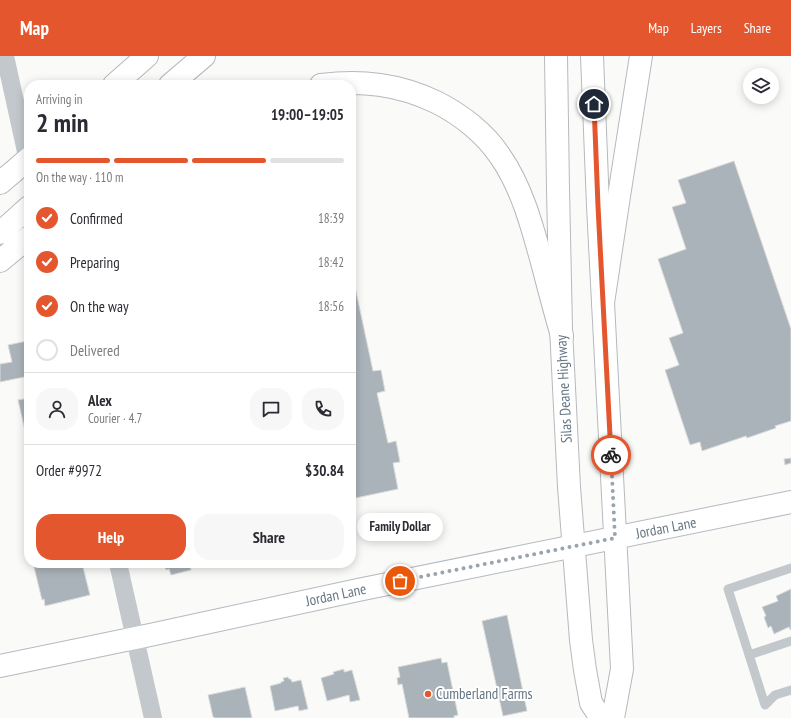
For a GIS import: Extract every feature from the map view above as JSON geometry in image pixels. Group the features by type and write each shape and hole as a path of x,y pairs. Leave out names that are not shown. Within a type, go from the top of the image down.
{"main road":[{"path":"176,80 204,56"},
{"name":"Silas Deane Highway","path":"556,56 558,189 566,436 585,670 591,703 601,718"},
{"path":"592,56 598,206 622,669 613,718"},
{"path":"603,303 640,56"},
{"path":"120,80 145,58"},
{"path":"356,82 386,86 416,94 444,106 469,123 500,155 524,205 535,236 562,336"},
{"path":"14,173 24,163"},
{"path":"0,233 24,211"},
{"path":"0,261 24,241"},
{"name":"Jordan Lane","path":"0,666 358,590 791,502"}],"street":[{"path":"5,56 14,173"},
{"path":"119,568 153,718"}],"lane":[{"path":"791,568 728,589 765,705 775,695 791,690"},
{"path":"749,655 791,641"}],"building":[{"path":"734,161 791,329 791,421 747,438 746,436 702,451 700,442 690,445 665,370 679,365 669,338 683,333 658,259 686,249 672,207 686,203 678,180"},
{"path":"356,291 373,371 381,370 385,391 377,393 388,443 396,441 400,462 393,463 398,489 356,498"},
{"path":"24,342 24,377 0,382 0,364 12,362 8,345"},
{"path":"24,399 24,426 18,400"},
{"path":"791,458 791,463 785,465 784,459"},
{"path":"34,568 83,568 90,595 45,606 44,599 42,600"},
{"path":"165,568 191,568 191,570 171,575 169,569 166,570"},
{"path":"791,589 791,629 790,630 789,627 774,634 771,626 768,628 764,617 766,616 762,607 778,601 776,596"},
{"path":"507,615 527,711 503,716 482,621"},
{"path":"441,658 442,663 447,662 458,715 454,716 454,718 409,718 402,684 398,685 397,678 400,677 398,667"},
{"path":"344,669 344,672 352,670 360,700 350,702 349,695 327,701 321,678 334,674 333,672"},
{"path":"288,677 292,682 301,680 308,709 299,711 298,706 275,711 270,686 281,683 284,681 283,678"},
{"path":"245,687 252,718 213,717 208,695"}],"way so far":[{"path":"400,581 615,538 611,455"}],"place":[{"name":"Family Dollar","path":"400,581"},
{"name":"Cumberland Farms","path":"428,694"}],"route":[{"path":"594,104 611,455"}]}
